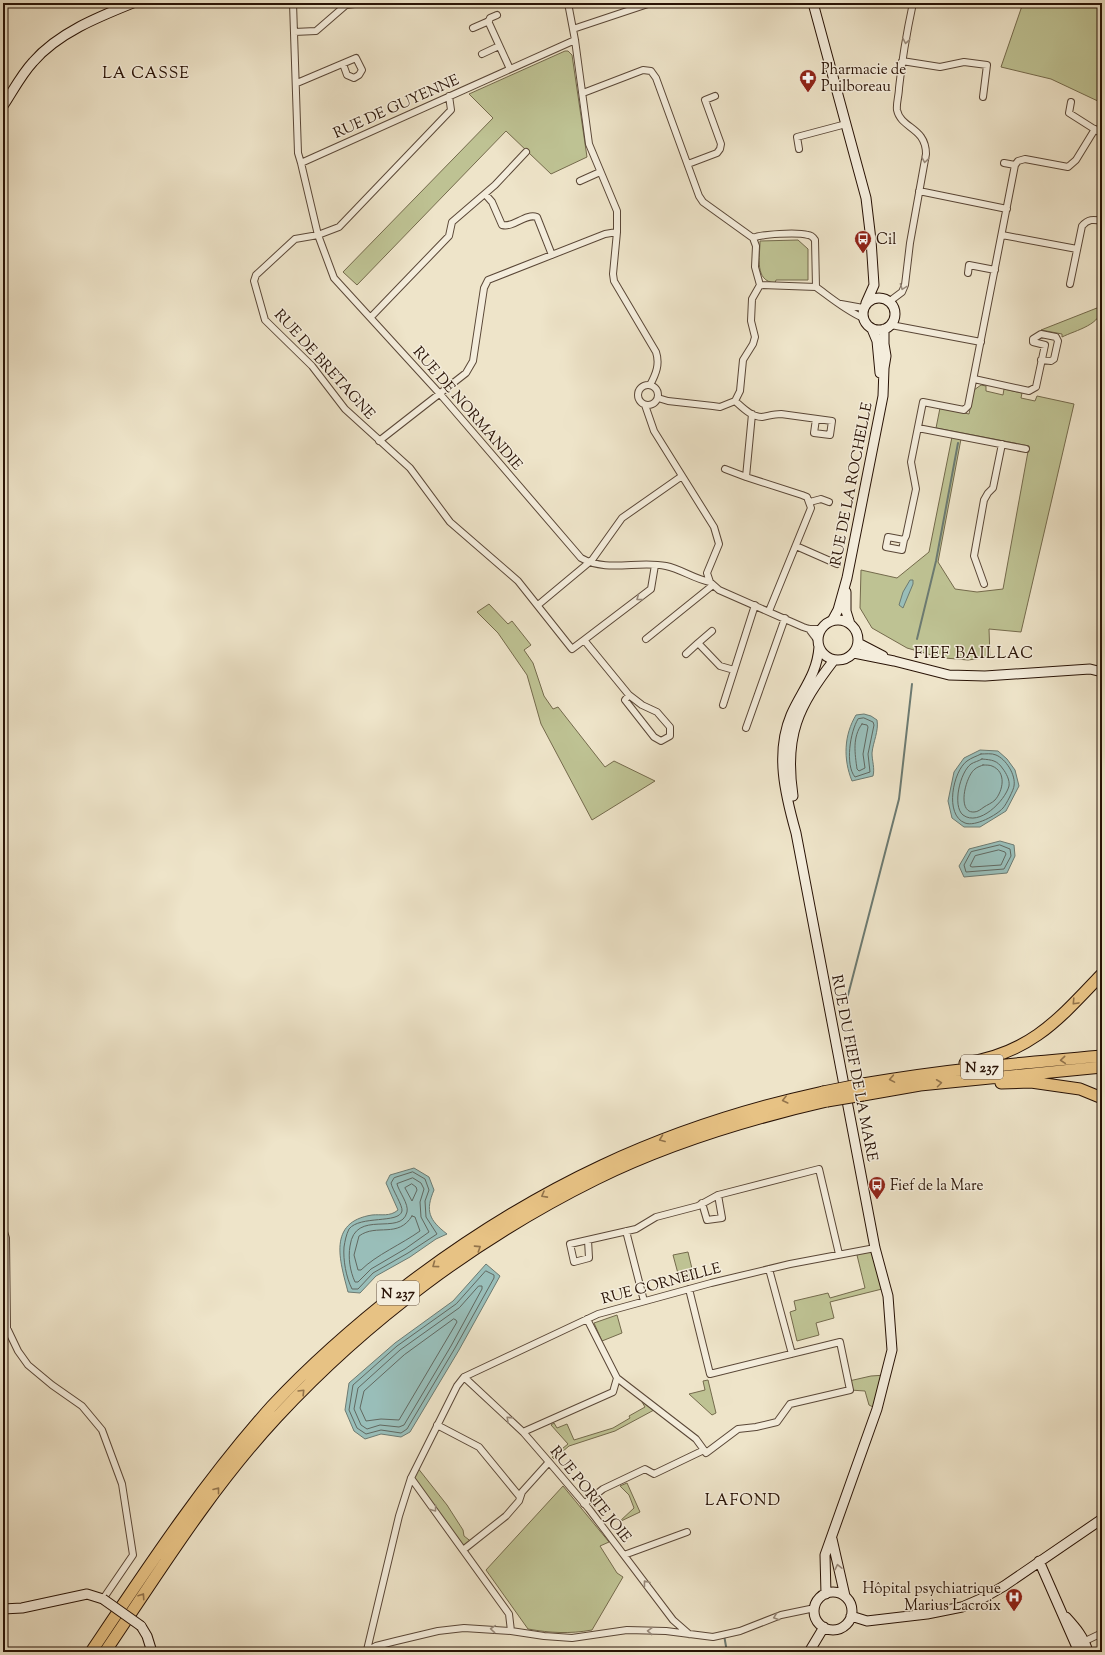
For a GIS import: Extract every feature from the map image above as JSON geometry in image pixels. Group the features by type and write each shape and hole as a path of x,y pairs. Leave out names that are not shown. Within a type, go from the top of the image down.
{"highway":[{"path":"914,1075 942,1066 989,1058 1022,1046 1043,1033 1102,974"},
{"name":"N 237","path":"91,1652 174,1530 232,1452 274,1404 346,1334 410,1283 457,1249 514,1211 608,1162 655,1142 727,1116 784,1100 825,1096 863,1089 914,1075 1102,1056"},
{"name":"N 237","path":"863,1089 920,1085 1102,1067"},
{"path":"979,1078 1000,1083 1031,1082 1080,1089 1102,1098"},
{"name":"N 237","path":"105,1652 214,1493 277,1418 313,1380 352,1344 433,1279 511,1226 597,1178 716,1131 788,1110 825,1096"}],"main road":[{"path":"3,106 32,63 56,41 72,31 133,3"},
{"path":"813,3 866,198 874,285 865,305 863,318 872,329 888,327 895,313 874,285"},
{"path":"865,305 874,298 886,299"},
{"name":"RUE DE LA ROCHELLE","path":"832,621 838,610 847,578 883,396 886,356 884,344 888,327"},
{"name":"RUE DE LA ROCHELLE","path":"872,329 877,341 883,396"},
{"name":"RUE DE LA ROCHELLE","path":"847,578 846,611 850,624"},
{"path":"838,620 850,624 857,632 858,643 854,653 845,659 834,660 822,653 819,644 822,629 832,621 838,620"},
{"path":"858,643 894,661"},
{"name":"RUE DU FIEF DE LA MARE","path":"819,644 816,669 791,715 786,730 783,748 784,779 796,833 875,1248 888,1296 892,1350 877,1409 825,1555 826,1594"},
{"path":"854,653 894,661 949,676 985,676 1090,669 1102,672"},
{"name":"RUE DU FIEF DE LA MARE","path":"796,833 789,766 792,734 804,703 834,660"},
{"path":"1090,669 1102,664"},
{"path":"851,1616 867,1621 927,1614 962,1606 984,1598 1102,1519"},
{"path":"832,1538 845,1596 851,1605 851,1616 845,1625 840,1628 835,1629 824,1627 817,1620 814,1610 818,1600 826,1594 836,1592 845,1596"},
{"path":"1040,1561 1077,1648"},
{"path":"3,1609 22,1608 87,1594 103,1599 141,1626 152,1652"},
{"path":"1062,1612 1079,1631 1085,1641 1088,1652"},
{"path":"809,1652 824,1627"}],"street":[{"path":"294,3 298,153 301,163"},
{"path":"294,32 316,31 346,5 363,3"},
{"path":"568,3 583,93 589,144 617,211 617,232 612,268 614,281 656,352 658,358 658,365 650,385 641,388 637,394 640,402 645,405 654,430 714,527 719,544 707,573 701,577 695,578"},
{"path":"573,29 651,3"},
{"path":"886,299 902,292 905,285 910,243 926,154 926,146 923,138 905,122 897,110 902,61 913,3"},
{"path":"473,28 497,15"},
{"path":"488,21 510,70"},
{"name":"RUE DE GUYENNE","path":"301,163 575,40"},
{"path":"482,54 499,46"},
{"path":"902,61 940,67 964,62 987,65 983,97"},
{"path":"297,84 343,64"},
{"path":"583,93 643,70 651,71 656,78 699,196 703,202 753,238 756,246 755,267 760,285 752,300 751,321 755,337 753,344 743,360 740,391 735,401 720,406 713,406 668,401 658,398"},
{"name":"RUE DE BRETAGNE","path":"449,96 451,110 339,227 318,235 295,239 256,275 254,281 265,320 312,366 345,409 379,442 410,468 450,522 518,581 572,649 584,640"},
{"path":"688,164 717,153 720,149 721,144 705,100 715,96"},
{"path":"1072,102 1069,113 1102,134"},
{"path":"799,149 797,137 846,124"},
{"path":"904,540 916,489 911,462 924,402 965,410 968,406 1016,165 1018,161 1025,159 1068,167 1076,160 1095,130"},
{"path":"371,317 449,236 452,222 485,194 526,152"},
{"name":"RUE DE NORMANDIE","path":"301,163 318,235 334,278 440,394 581,558 589,563"},
{"path":"1004,163 1016,165"},
{"path":"580,181 600,172"},
{"path":"919,191 1007,209"},
{"path":"485,194 492,202 502,225 508,226 530,216 537,217 552,255"},
{"path":"1070,284 1082,226 1086,221 1092,219 1102,221"},
{"path":"379,442 466,373 470,368 473,361 484,288 488,280 605,234 617,232"},
{"path":"753,238 760,235 805,234 813,237 815,240 816,287"},
{"path":"1002,234 1078,250"},
{"path":"968,273 969,265 995,270"},
{"path":"760,285 816,287 843,308 863,318"},
{"path":"838,303 846,306 865,305"},
{"path":"888,327 981,342"},
{"path":"974,379 1029,391 1036,387 1045,345 1033,342 1033,339 1040,334 1054,336 1058,341 1054,359 1051,361 1042,360"},
{"path":"650,385 656,389 658,398"},
{"path":"645,405 653,404 658,398"},
{"path":"735,401 752,414 763,417 775,414 816,419"},
{"path":"746,477 752,414"},
{"path":"918,428 1026,449"},
{"path":"984,584 974,556 984,500 993,488 1002,444"},
{"path":"725,469 802,495 810,502 811,508 769,611"},
{"path":"538,605 589,563 622,518 682,476"},
{"path":"810,502 821,499 829,502"},
{"path":"796,546 836,564"},
{"path":"589,563 606,566 654,565 672,568 711,583 719,590 809,629 822,629"},
{"path":"629,695 625,700 654,737 661,741 670,736 670,727 657,712 642,705 629,695 584,640 651,589 654,565"},
{"path":"707,573 711,583"},
{"path":"646,638 711,583"},
{"path":"723,704 755,605"},
{"path":"746,728 785,618"},
{"path":"809,629 819,644"},
{"path":"686,654 712,631"},
{"path":"698,643 720,666 734,670"},
{"path":"588,1240 636,1229 656,1216 702,1203 718,1195 819,1169 839,1254"},
{"path":"702,1203 707,1220 722,1218 718,1195"},
{"path":"3,1229 6,1238 7,1328 18,1351 28,1365 82,1406 102,1430 122,1484 133,1555 103,1599"},
{"path":"626,1231 644,1301"},
{"name":"RUE CORNEILLE","path":"464,1377 598,1314 769,1269 875,1248"},
{"path":"769,1269 792,1354"},
{"path":"587,1319 617,1378 696,1439 706,1453 738,1429 777,1422 790,1404 850,1390 840,1342 710,1374 690,1289"},
{"path":"366,1651 399,1516 410,1478 457,1386 464,1377"},
{"name":"RUE PORTE JOIE","path":"464,1377 523,1432 584,1504 673,1620 689,1634"},
{"path":"613,1392 617,1378"},
{"path":"523,1432 626,1385"},
{"path":"437,1425 479,1447 520,1498"},
{"path":"584,1504 603,1489 645,1469 654,1474 704,1450"},
{"path":"463,1550 506,1516 519,1501 522,1492 549,1462"},
{"path":"410,1478 509,1614 511,1631"},
{"path":"624,1555 687,1532"},
{"path":"366,1651 396,1641 438,1631 464,1628 511,1631 544,1636 572,1638 627,1630 713,1637 740,1631 781,1615 810,1609 814,1610"},
{"path":"1077,1648 1085,1641 1102,1633"}],"green space":[{"path":"1023,3 1102,3 1102,103 1051,79 1001,67"},
{"path":"568,51 572,55 587,157 551,174 506,131 357,285 343,272 493,118 469,94"},
{"path":"798,240 808,249 808,280 776,280 775,283 764,278 761,273 759,261 760,241"},
{"path":"1102,306 1098,318 1093,322 1062,337 1062,334 1041,330"},
{"path":"981,385 986,386 986,391 1003,395 1004,389 1022,393 1021,398 1035,401 1037,396 1074,404 1021,632 989,629 990,657 968,660 945,658 907,648 872,628 860,608 861,570 897,578 929,552 952,437 961,439 938,562 955,589 977,592 1003,589 1029,446 936,428 940,408 969,414 974,390"},
{"path":"489,604 508,624 512,621 531,645 524,650 533,663 544,696 553,709 558,707 605,767 614,761 655,781 592,820 541,724 527,675 498,633 477,612"},
{"path":"875,1248 886,1288 830,1302 834,1318 816,1323 819,1335 797,1341 790,1312 796,1310 794,1301 828,1293 830,1298 865,1288 856,1251"},
{"path":"688,1252 694,1277 680,1281 673,1255"},
{"path":"617,1315 622,1333 602,1341 594,1323"},
{"path":"886,1375 877,1409 869,1405 865,1391 850,1390 849,1381 871,1376"},
{"path":"708,1380 716,1413 712,1415 689,1394 705,1390 703,1381"},
{"path":"642,1402 654,1410 615,1431 569,1446 554,1459 552,1457 568,1444 551,1425 554,1423 557,1428 567,1424 574,1440 613,1428 630,1418 629,1416 645,1407"},
{"path":"417,1467 447,1505 463,1530 464,1536 473,1543 463,1550 411,1478"},
{"path":"627,1483 640,1512 619,1522 634,1508 629,1495 620,1486"},
{"path":"563,1486 609,1542 600,1546 617,1573 623,1577 592,1630 560,1632 528,1629 486,1570"}],"water":[{"path":"910,580 913,580 913,584 903,608 899,605 903,592"},
{"path":"864,714 877,720 872,753 874,773 873,776 852,781 846,756 847,739 856,715"},
{"path":"980,750 998,751 1007,759 1015,770 1019,786 1006,811 980,827 964,827 952,818 948,801 954,772 964,758"},
{"path":"1000,841 1014,845 1015,856 1007,873 964,877 959,866 969,849"},
{"path":"414,1168 429,1177 434,1190 429,1209 430,1215 436,1224 447,1234 436,1239 410,1257 376,1276 360,1293 348,1292 340,1256 340,1244 343,1234 348,1226 358,1219 372,1215 389,1214 398,1210 386,1183 390,1175"},
{"path":"486,1264 500,1276 459,1350 410,1432 401,1437 381,1434 365,1439 354,1431 345,1410 349,1383 395,1343 453,1301"}],"waterway":[{"path":"917,639 936,561 958,443"},
{"path":"847,999 899,799 912,684"},
{"path":"724,1635 727,1652"}],"place":[{"name":"Pharmacie de Puilboreau","path":"808,93"},
{"name":"Cil","path":"863,254"},
{"name":"Fief de la Mare","path":"877,1200"},
{"name":"Hôpital psychiatrique Marius Lacroix","path":"1014,1612"}],"district":[{"name":"LA CASSE","path":"146,72"},
{"name":"FIEF BAILLAC","path":"974,652"},
{"name":"LAFOND","path":"743,1499"}]}
